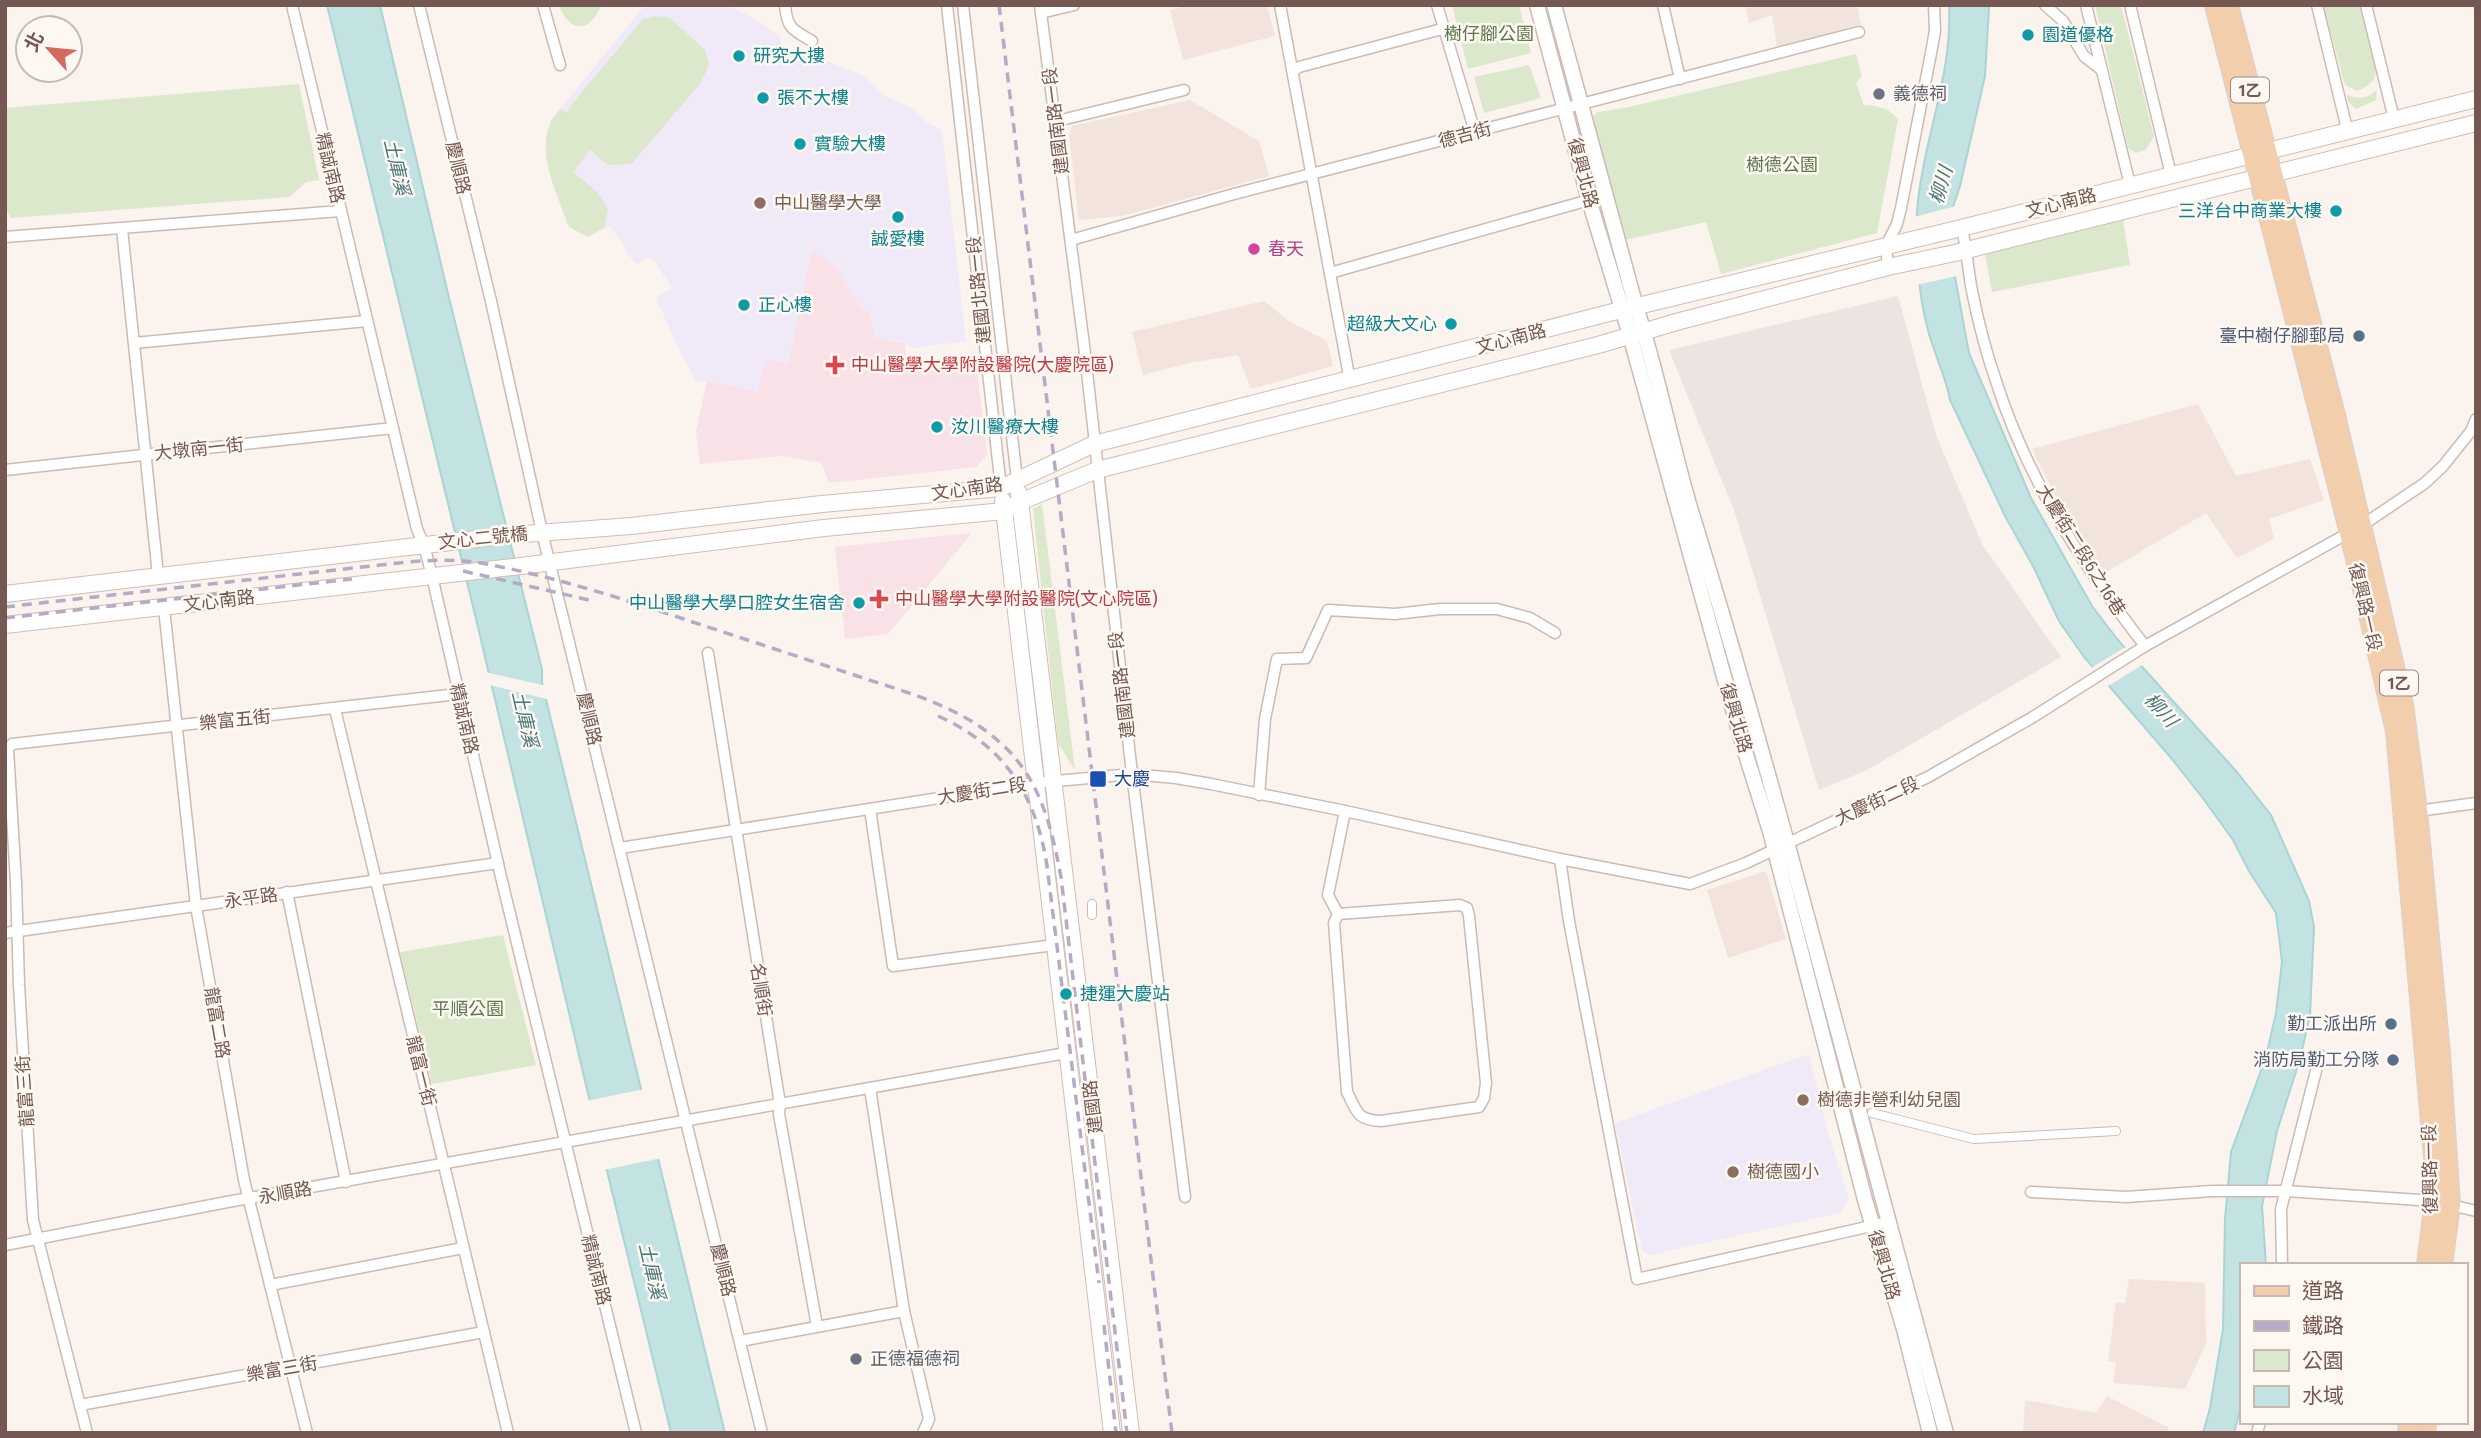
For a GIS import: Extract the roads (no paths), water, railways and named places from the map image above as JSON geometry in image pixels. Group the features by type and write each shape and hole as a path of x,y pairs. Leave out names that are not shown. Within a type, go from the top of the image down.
{"main road":[{"name":"復興路一段","path":"2214,5 2336,415 2355,529 2395,731 2433,1155 2442,1203"},
{"name":"復興路一段","path":"2229,5 2258,153"},
{"name":"文心南路","path":"542,532 631,526 822,504 1001,488 1094,444 2476,99"},
{"name":"文心南路","path":"549,561 824,528 1004,511 1097,470 1637,334 1888,267 2476,123"},
{"name":"建國北路一段","path":"1017,480 1053,781"},
{"name":"建國北路一段","path":"1001,488 1035,783"},
{"name":"復興路一段","path":"2355,529 2404,705 2418,811 2441,1054 2442,1203 2427,1263"},
{"name":"文心二號橋","path":"424,545 542,532"},
{"name":"文心南路","path":"5,594 424,545"},
{"name":"文心二號橋","path":"432,576 549,561"},
{"name":"文心南路","path":"5,625 432,576"},
{"name":"建國路","path":"1053,781 1131,1433"},
{"name":"建國路","path":"1035,783 1112,1433"},
{"name":"1乙","path":"2442,1203 2443,1263"}],"street":[{"name":"精誠南路","path":"292,5 417,529 432,576 498,863 636,1433"},
{"name":"慶順路","path":"419,5 497,327 542,532 762,1433"},
{"path":"543,5 560,65"},
{"path":"785,5 787,23 793,30 813,41"},
{"name":"建國北路一段","path":"947,5 1001,488"},
{"name":"建國北路一段","path":"963,5 1017,480"},
{"path":"1041,9 1074,5"},
{"path":"1280,5 1350,381"},
{"path":"1437,5 1475,132"},
{"name":"復興北路","path":"1537,5 1589,200 1637,334 1742,742 1780,845 1864,1128 1946,1433"},
{"name":"復興北路","path":"1554,5 1581,105 1629,309"},
{"path":"1663,5 1680,79"},
{"path":"1888,267 1886,246 1897,223 1912,156 1934,31 1934,5"},
{"path":"2045,5 2063,21 2084,56 2102,70"},
{"path":"2086,5 2130,186"},
{"path":"2130,5 2171,174"},
{"path":"2317,5 2348,132"},
{"path":"2365,5 2394,119"},
{"name":"建國南路一段","path":"1041,9 1057,121 1132,774 1185,1197"},
{"path":"1293,71 1299,67 1443,29"},
{"name":"德吉街","path":"1071,240 1312,174 1859,32"},
{"path":"1057,121 1184,90"},
{"path":"1330,273 1589,200"},
{"path":"5,237 340,211"},
{"path":"122,229 158,575"},
{"name":"大慶街二段6之16巷","path":"1957,229 1995,379 2035,477 2045,498 2102,590 2143,648"},
{"path":"134,343 367,321"},
{"name":"大慶街二段","path":"620,848 1035,783 1132,774 1176,778 1345,811 1560,859 1690,884 1746,863 1928,777 2033,717 2143,648 2355,529 2425,483 2443,466 2471,431 2476,419"},
{"name":"大墩南一街","path":"5,470 393,428"},
{"name":"龍富二路","path":"164,608 196,906 244,1180 307,1433"},
{"path":"1259,795 1265,719 1277,659 1306,658 1328,610 1395,614 1440,609 1497,609 1530,618 1555,633"},
{"name":"名順街","path":"708,653 780,1104 779,1114 817,1326"},
{"name":"樂富五街","path":"12,744 458,694"},
{"name":"龍富一街","path":"335,709 508,1433"},
{"name":"龍富三街","path":"12,744 8,749 16,881 11,932 33,1220 40,1238 43,1262 87,1433"},
{"path":"2405,825 2418,811 2476,803"},
{"path":"870,808 893,966 1054,945"},
{"path":"1338,914 1328,895 1345,811"},
{"name":"復興北路","path":"1780,845 1872,1224 1904,1329 1930,1433"},
{"path":"1560,859 1637,1279 1818,1239 1872,1224 1888,1224"},
{"name":"永平路","path":"11,932 498,863"},
{"path":"287,892 346,1182"},
{"path":"1092,904 1092,915"},
{"path":"1460,905 1467,908 1486,1083 1484,1098 1479,1107 1381,1121 1369,1120 1358,1114 1347,1091 1334,923 1338,914 1460,905"},
{"path":"686,1121 1066,1053"},
{"path":"2282,1263 2281,1209 2320,1055"},
{"path":"870,1088 904,1311 929,1419 923,1433"},
{"path":"1872,1113 1974,1139 2116,1131"},
{"name":"永順路","path":"5,1245 213,1204 686,1121"},
{"path":"2031,1192 2126,1196 2212,1191 2286,1191 2442,1203 2476,1211"},
{"path":"270,1285 463,1248"},
{"path":"740,1341 904,1311"},
{"name":"樂富三街","path":"80,1405 484,1332"}],"water":[{"name":"土庫溪","path":"327,5 380,5 725,1433 671,1433"},
{"name":"柳川","path":"1949,5 1989,5 1985,76 1960,186 1946,228 1969,353 2031,498 2092,606 2118,640 2236,771 2271,815 2309,901 2314,927 2310,1015 2300,1059 2277,1131 2262,1206 2266,1263 2240,1263 2240,1410 2234,1433 2203,1433 2210,1408 2223,1329 2225,1219 2231,1152 2266,1057 2276,1013 2282,962 2276,913 2233,840 2205,801 2084,657 2059,621 1950,400 1925,317 1919,282 1917,229 1920,186 1942,83 1949,31"}],"railway":[{"path":"999,5 1172,1433"},
{"path":"5,607 407,562 472,562 586,588 901,690 938,704 990,734 1017,761 1036,791 1049,824 1061,877 1127,1433"},
{"path":"463,571 589,600"},
{"path":"5,618 352,579"},
{"path":"938,716 982,742 999,758 1025,795 1042,840 1099,1283"},
{"path":"1104,1325 1116,1433"}],"place":[{"name":"園道優格","path":"2028,35"},
{"name":"研究大摟","path":"739,56"},
{"name":"義德祠","path":"1879,94"},
{"name":"張不大樓","path":"763,98"},
{"name":"實驗大樓","path":"800,144"},
{"name":"中山醫學大學","path":"760,203"},
{"name":"三洋台中商業大樓","path":"2336,211"},
{"name":"誠愛樓","path":"898,217"},
{"name":"春天","path":"1254,249"},
{"name":"正心樓","path":"744,305"},
{"name":"超級大文心","path":"1451,324"},
{"name":"臺中樹仔腳郵局","path":"2359,336"},
{"name":"中山醫學大學附設醫院(大慶院區)","path":"835,365"},
{"name":"汝川醫療大樓","path":"937,427"},
{"name":"中山醫學大學附設醫院(文心院區)","path":"879,599"},
{"name":"中山醫學大學口腔女生宿舍","path":"859,603"},
{"name":"大慶","path":"1098,779"},
{"name":"捷運大慶站","path":"1066,994"},
{"name":"勤工派出所","path":"2391,1024"},
{"name":"消防局勤工分隊","path":"2393,1060"},
{"name":"樹德非營利幼兒園","path":"1803,1100"},
{"name":"樹德國小","path":"1733,1172"},
{"name":"正德福德祠","path":"856,1359"}],"park label":[{"name":"樹仔腳公園","path":"1489,34"},
{"name":"樹德公園","path":"1782,165"},
{"name":"平順公園","path":"468,1009"}]}
